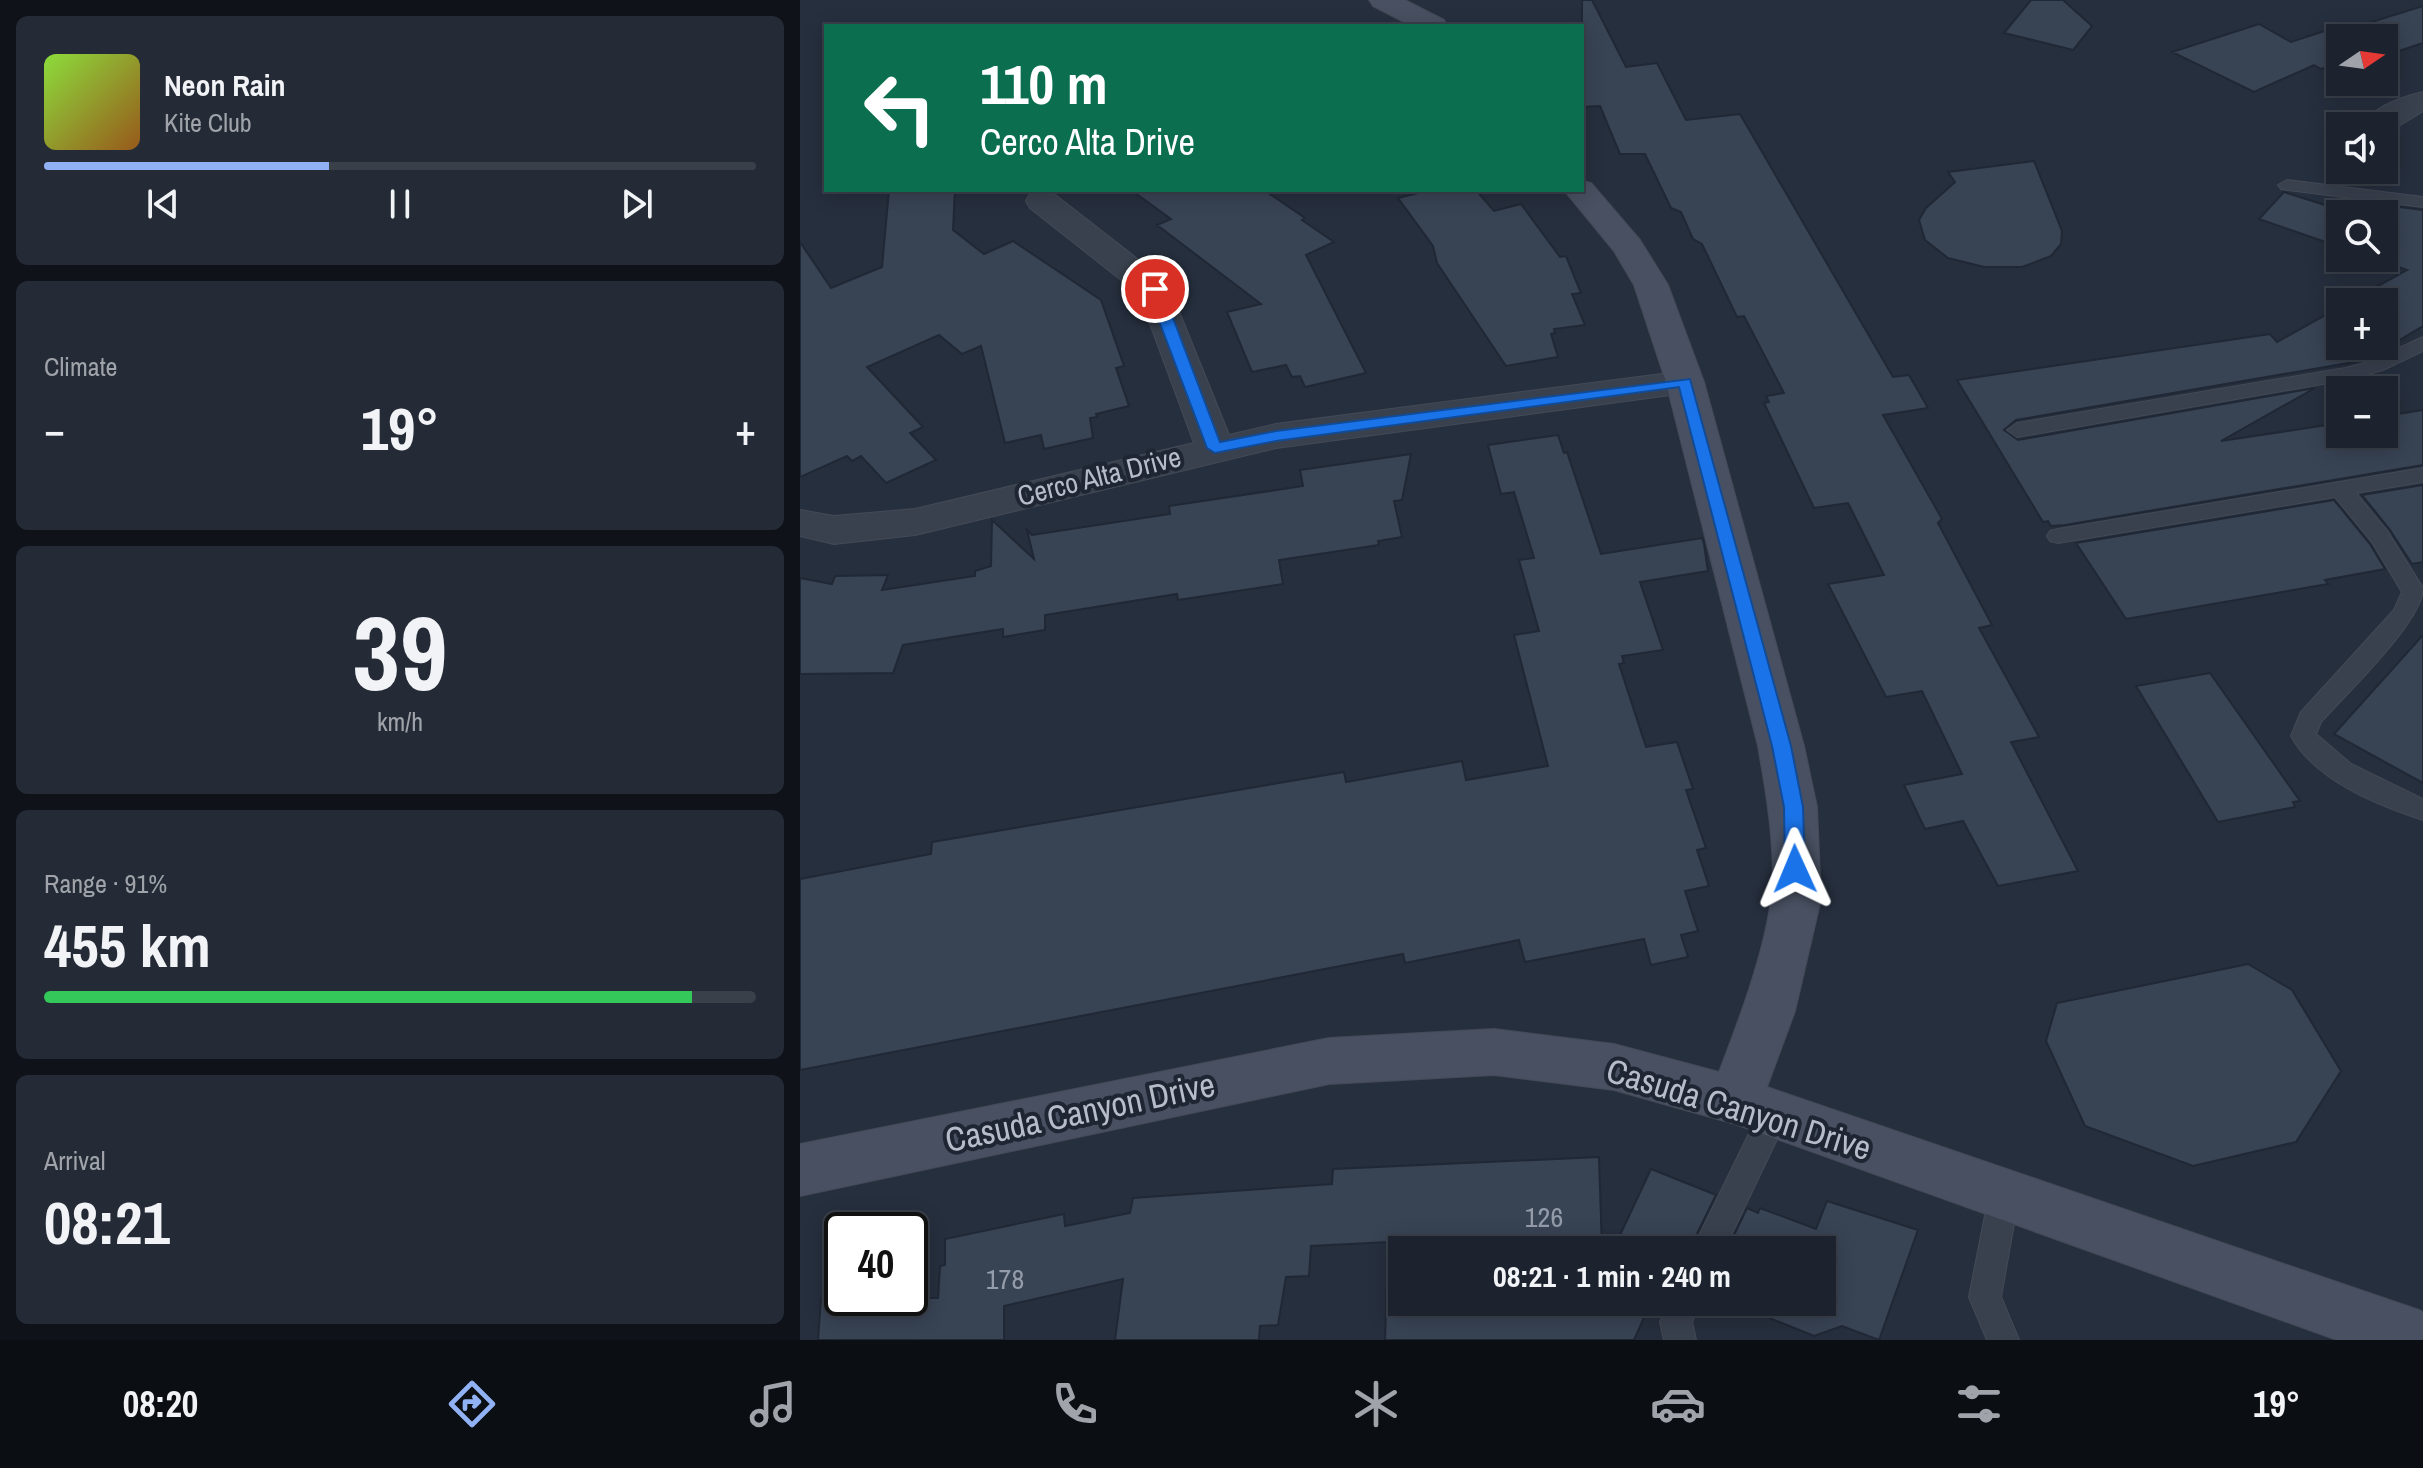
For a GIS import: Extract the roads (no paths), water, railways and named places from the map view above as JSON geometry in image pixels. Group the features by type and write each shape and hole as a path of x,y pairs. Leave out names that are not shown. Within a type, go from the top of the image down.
{"street":[{"path":"1383,0 1430,24"},
{"path":"2398,112 2423,101"},
{"path":"1582,192 1628,247 1651,285 1685,382 1781,746 1793,807 1796,899 1769,1011 1755,1107"},
{"path":"1042,201 1155,289 1215,448"},
{"name":"Cerco Alta Drive","path":"800,523 834,530 915,522 1215,448 1276,436 1685,382"},
{"name":"Casuda Canyon Drive","path":"800,1170 1329,1061 1494,1052 1614,1067 1755,1107 2419,1340"}],"lane":[{"path":"2287,185 2423,202"},
{"path":"2017,430 2346,374 2376,366 2423,343"},
{"path":"2058,536 2423,475"},
{"path":"2340,489 2380,537 2414,592 2404,614 2310,718 2303,736 2315,752 2336,769 2423,810"},
{"path":"1713,1236 1755,1107"},
{"path":"2003,1340 1985,1297 2004,1195"},
{"path":"1679,1316 1676,1322 1680,1340"}]}
